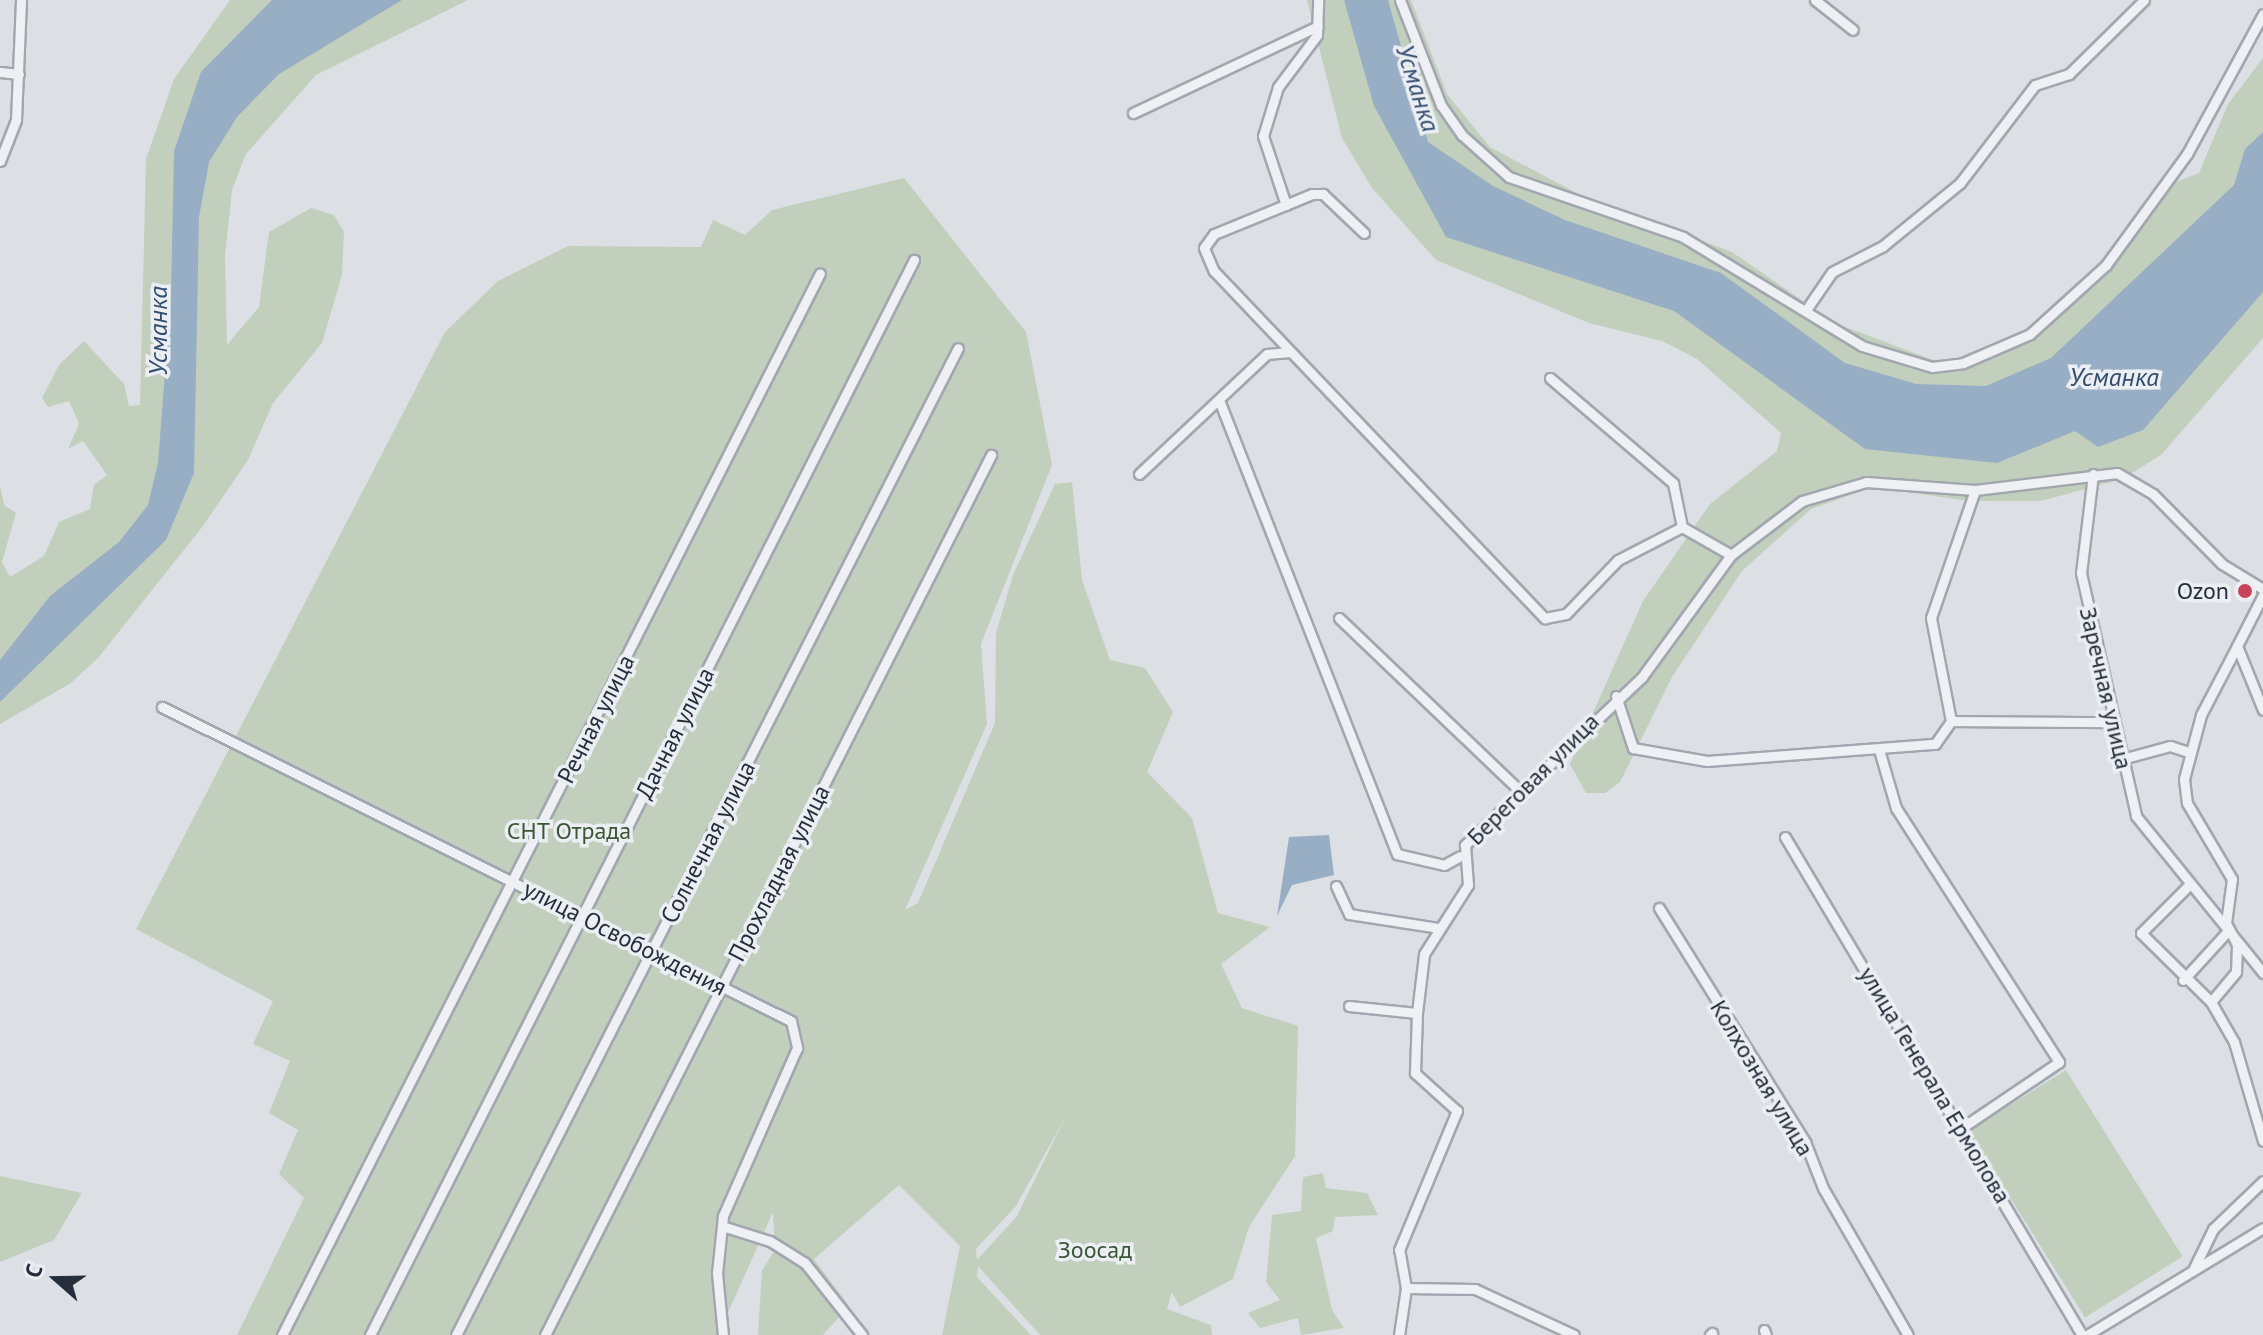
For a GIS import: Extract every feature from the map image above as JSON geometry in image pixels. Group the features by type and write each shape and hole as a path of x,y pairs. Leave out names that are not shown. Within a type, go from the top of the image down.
{"street":[{"path":"0,161 16,120 21,0"},
{"path":"1286,205 1263,136 1278,87 1318,26 1318,0"},
{"path":"1400,0 1441,105 1496,168 1683,237 1808,307 1862,346 1932,367 1963,363 2030,334 2106,265 2187,154 2263,14"},
{"path":"1815,0 1853,30"},
{"path":"1808,307 1832,272 1883,246 1960,183 2035,85 2069,74 2144,0"},
{"path":"1133,113 1318,26"},
{"path":"0,72 19,74"},
{"path":"1364,233 1323,194 1286,205 1214,234 1204,248 1214,271 1545,618 1566,614 1618,560 1682,527"},
{"name":"Дачная улица","path":"370,1335 914,260"},
{"name":"Речная улица","path":"282,1335 820,273"},
{"name":"Солнечная улица","path":"456,1335 958,348"},
{"path":"1139,474 1267,354 1290,352"},
{"path":"1550,378 1673,483 1682,527 1731,555"},
{"path":"1219,400 1397,854 1444,865 1460,856"},
{"name":"Прохладная улица","path":"545,1335 991,455"},
{"name":"Береговая улица","path":"1417,1013 1424,954 1468,885 1471,873 1460,856 1519,790 1616,696 1642,677 1731,555 1802,501 1835,486 1975,490 2117,473 2153,494 2222,564 2263,592"},
{"name":"Заречная улица","path":"2093,474 2081,573 2136,816 2226,933 2263,973"},
{"path":"1616,696 1627,743 1647,753 1707,761 1880,753 1935,744 1951,721 1931,618 1975,490"},
{"name":"Заречная улица","path":"2211,1002 2236,972 2237,945 2226,923 2232,879 2187,803 2188,752 2263,592"},
{"path":"1339,618 1519,790"},
{"path":"2237,646 2263,710"},
{"name":"улица Освобождения","path":"162,707 791,1021 798,1035 722,1226 723,1335"},
{"path":"1951,721 2113,722"},
{"path":"2122,759 2170,746 2188,752"},
{"path":"1880,753 1896,808 2059,1062 1960,1129"},
{"name":"улица Генерала Ермолова","path":"1785,837 2084,1335"},
{"path":"2189,885 2141,933 2183,980 2211,1002 2234,1042 2263,1141"},
{"path":"1336,886 1349,914 1438,928"},
{"name":"Колхозная улица","path":"1659,908 1805,1142 1823,1188 1908,1335"},
{"path":"2183,980 2226,933"},
{"path":"1349,1006 1417,1013 1415,1073 1457,1111 1399,1250 1406,1288 1399,1335"},
{"path":"2193,1270 2213,1229 2263,1181"},
{"path":"722,1226 770,1241 805,1263 862,1335"},
{"path":"2084,1335 2263,1228"},
{"path":"1406,1288 1475,1289 1574,1335"}],"green space":[{"path":"230,0 468,0 316,75 246,154 232,190 225,256 227,345 259,307 269,232 311,208 334,215 344,232 342,275 322,343 273,403 248,460 203,526 98,658 71,683 0,724 0,485 4,505 16,513 2,562 10,577 44,556 59,522 90,509 94,485 107,475 83,441 68,449 79,424 69,401 48,407 42,398 59,365 84,341 124,384 129,406 140,405 146,159 174,79"},
{"path":"1307,0 1411,0 1447,94 1490,147 1582,196 1732,252 1835,323 1933,360 1981,356 2070,306 2119,255 2168,185 2199,173 2228,104 2263,58 2263,338 2161,455 2122,479 2041,501 1969,501 1872,487 1811,509 1742,571 1672,677 1620,782 1605,793 1586,793 1570,764 1643,601 1710,504 1777,451 1781,433 1697,359 1662,341 1589,323 1436,260 1372,188 1342,138"},
{"name":"СНТ Отрада","path":"904,178 1026,332 1052,465 981,644 987,724 905,910 918,903 995,723 996,633 1013,575 1055,484 1072,482 1082,580 1110,660 1145,668 1173,712 1147,772 1192,818 1218,913 1270,927 1221,964 1242,1008 1298,1026 1295,1156 1249,1227 1233,1279 1180,1307 1172,1292 1167,1309 1211,1325 1212,1335 1040,1335 978,1266 977,1277 1031,1335 942,1335 960,1246 899,1185 814,1259 849,1306 823,1335 758,1335 762,1270 775,1250 773,1212 718,1335 237,1335 304,1198 279,1174 298,1130 269,1113 290,1061 253,1044 273,1001 136,929 445,332 498,281 568,246 701,247 713,220 745,235 772,210","holes":["1066,1116 1017,1216 977,1260 976,1249 1016,1206"]},
{"path":"2066,1070 2183,1257 2085,1318 1968,1131"},
{"path":"1323,1173 1326,1188 1367,1193 1378,1215 1335,1217 1333,1231 1316,1238 1332,1310 1344,1328 1301,1335 1298,1318 1260,1328 1248,1313 1280,1300 1266,1282 1272,1215 1301,1211 1303,1177"},
{"path":"0,1176 82,1193 54,1240 0,1262"}],"water":[{"path":"272,0 402,0 279,74 237,117 209,162 199,217 194,473 166,540 0,702 0,660 50,596 119,542 148,505 158,463 171,295 174,151 201,72"},
{"name":"Усманка","path":"1344,0 1388,0 1428,142 1493,186 1565,220 1721,273 1845,363 1916,384 1986,386 2051,358 2234,185 2245,149 2263,132 2263,292 2143,430 2098,447 2075,431 1997,463 1865,449 1674,311 1446,237 1374,106"},
{"path":"1329,835 1334,875 1292,885 1277,916 1289,837"}],"place":[{"name":"Ozon","path":"2245,591"}],"park label":[{"name":"Зоосад","path":"1095,1250"}]}
